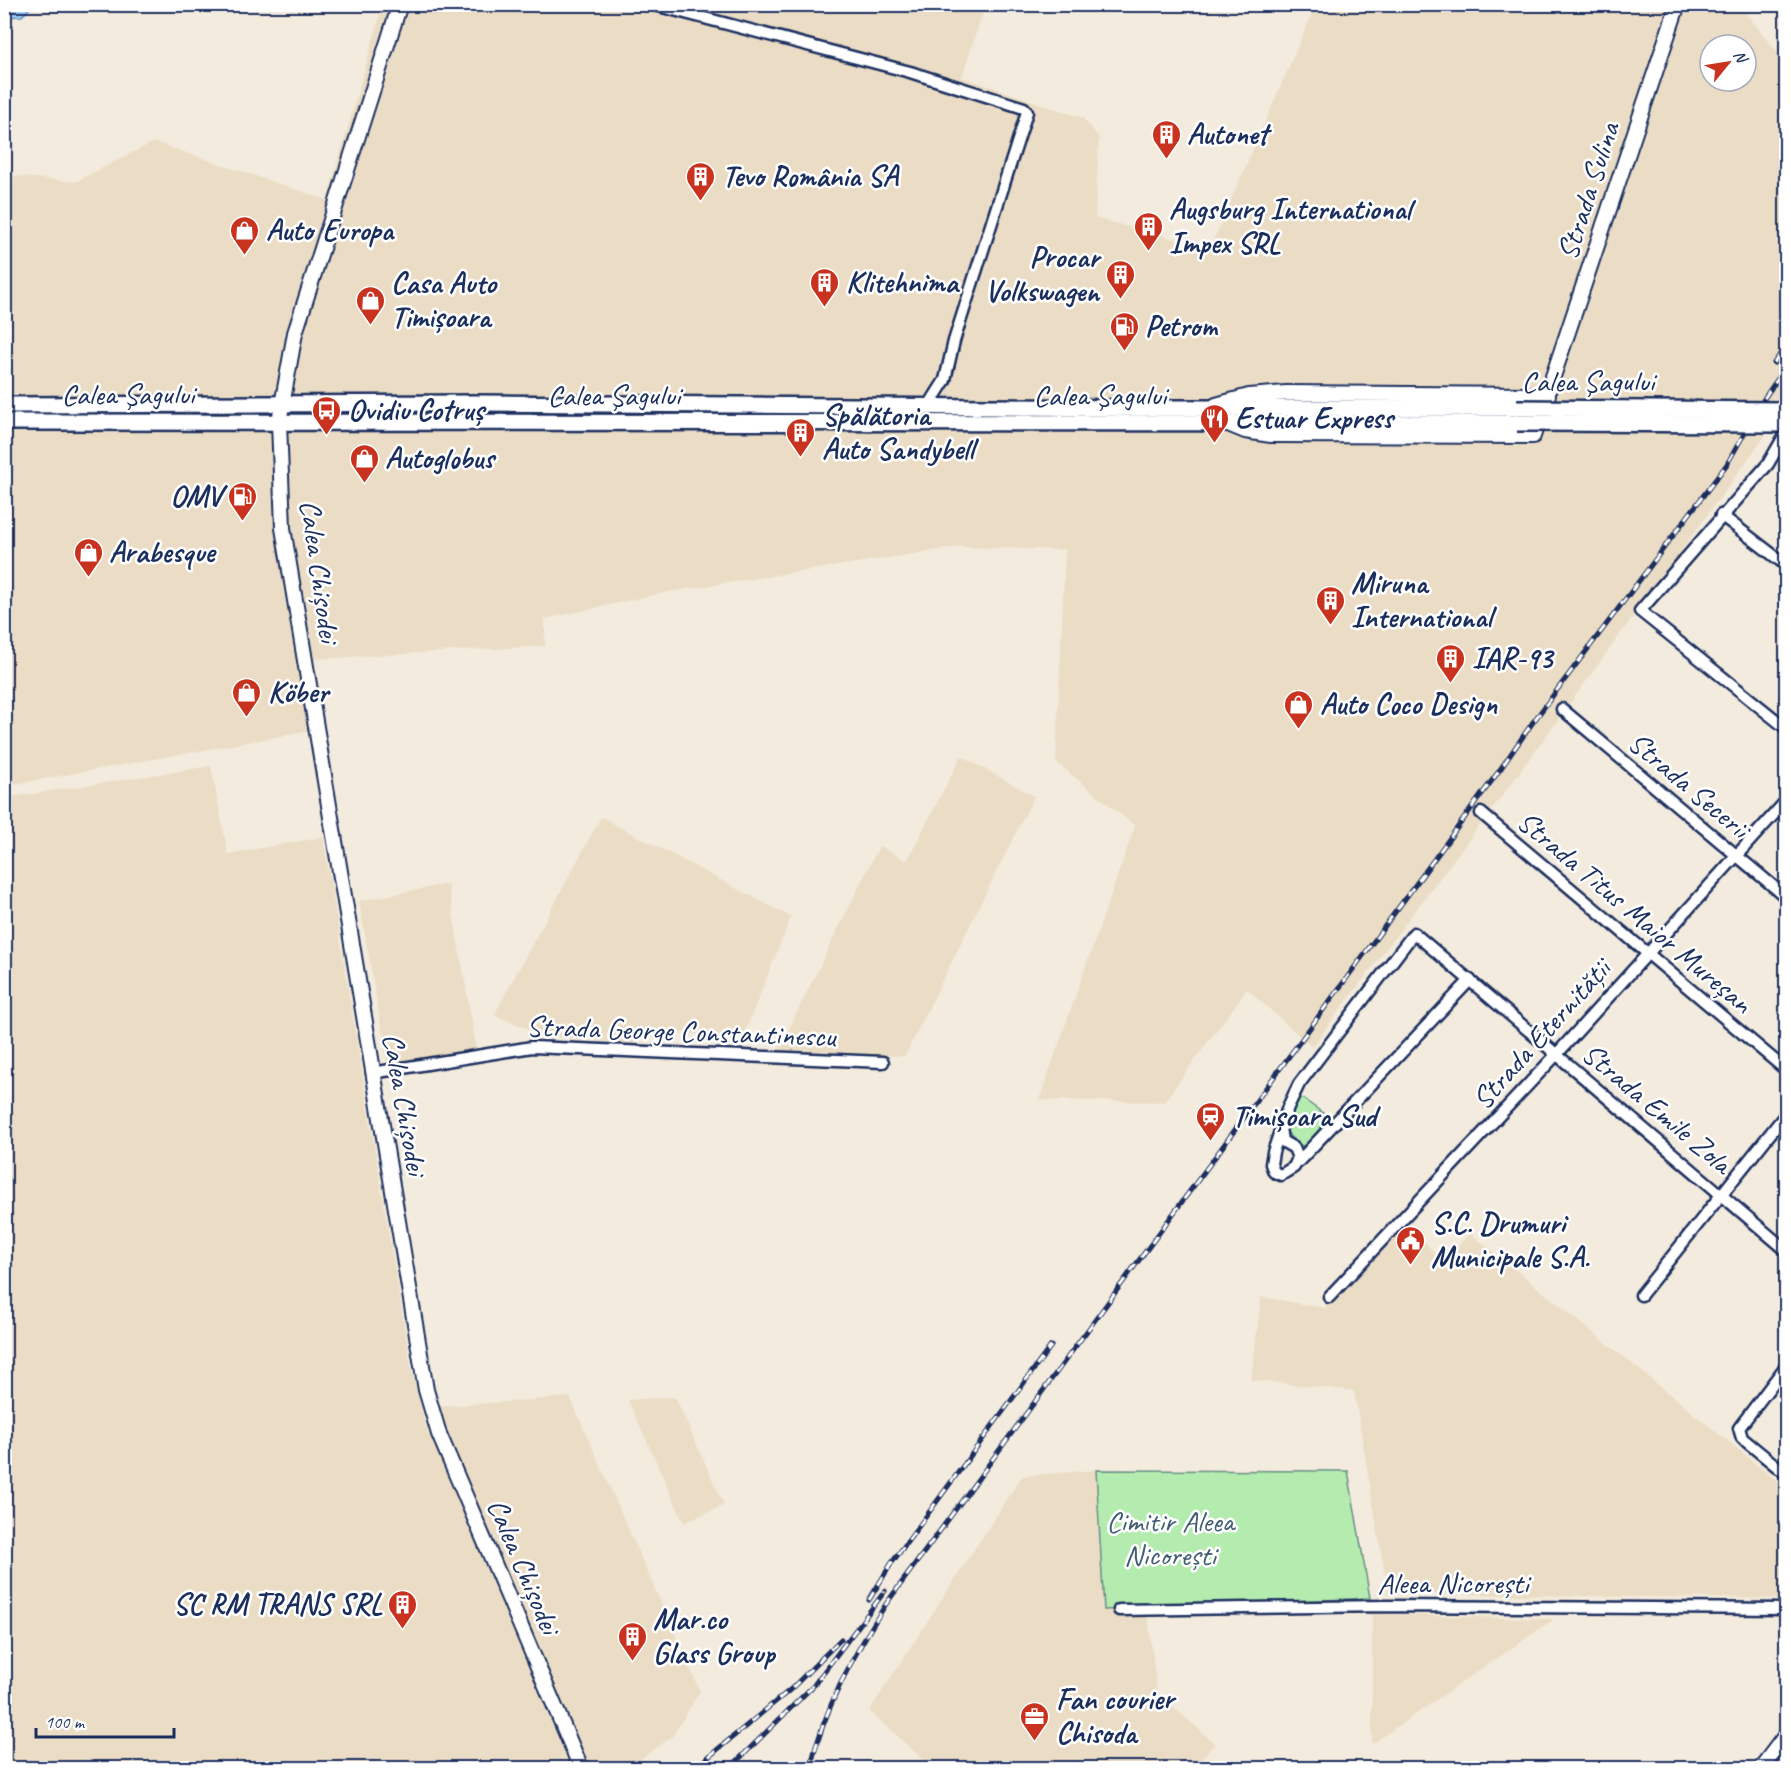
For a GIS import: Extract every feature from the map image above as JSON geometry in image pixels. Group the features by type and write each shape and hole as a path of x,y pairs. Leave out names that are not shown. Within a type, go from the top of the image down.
{"main road":[{"name":"Calea Chișodei","path":"399,4 295,333 279,422 283,528 372,1073 432,1413 580,1768"},
{"name":"Strada Sulina","path":"1533,436 1678,4"},
{"name":"Calea Șagului","path":"1209,407 1249,396 1286,393 1548,395"},
{"name":"Calea Șagului","path":"4,405 1209,407 1786,424"},
{"name":"Calea Șagului","path":"4,422 1223,422 1786,410"},
{"name":"Calea Șagului","path":"1223,422 1245,431 1271,435 1533,436"},
{"path":"1761,1768 1786,1735"}],"street":[{"path":"651,4 910,72 1024,108 1027,112 954,341 945,380 928,407"},
{"path":"945,380 955,407"},
{"path":"1785,440 1768,464 1721,515 1640,611 1786,728"},
{"path":"1721,515 1786,565"},
{"name":"Strada Secerii","path":"1562,709 1786,897"},
{"name":"Strada Eternității","path":"1329,1297 1556,1055 1786,801"},
{"name":"Strada Titus Maior Mureșan","path":"1481,813 1786,1070"},
{"name":"Strada Emile Zola","path":"1281,1128 1299,1084 1414,933 1786,1250"},
{"path":"1281,1128 1271,1166 1275,1173 1285,1174 1470,980"},
{"name":"Strada George Constantinescu","path":"372,1073 532,1047 883,1062"},
{"path":"1641,1295 1786,1114"},
{"path":"1281,1128 1280,1137 1298,1155 1295,1165"},
{"path":"1273,1152 1279,1146 1291,1147 1303,1152 1309,1150"},
{"path":"1786,1366 1740,1425 1739,1432 1742,1438 1786,1474"},
{"name":"Aleea Nicorești","path":"1119,1610 1387,1606 1786,1609"}],"shaded area":[{"path":"383,5 985,5 962,77 1083,118 1099,138 1095,218 1210,248 1316,5 1739,5 1786,63 1786,407 1517,776 1312,1047 1247,989 1164,1102 1039,1100 1135,826 1056,762 1065,550 959,547 668,592 545,619 545,646 314,659 325,728 5,786 5,175 75,182 154,142 327,200"},
{"path":"961,756 1034,796 905,1056 777,1053 879,846 907,861"},
{"path":"211,766 228,854 323,837 411,1367 425,1424 571,1768 5,1768 5,798"},
{"path":"601,817 791,917 743,1037 641,1030 634,1044 545,1036 494,1015"},
{"path":"448,884 477,1052 388,1066 359,901"},
{"path":"1405,1222 1443,1261 1470,1233 1786,1488 1786,1599 1388,1593 1354,1391 1251,1380 1261,1297 1325,1308"},
{"path":"570,1397 700,1691 672,1737 628,1768 589,1768 437,1407"},
{"path":"675,1397 724,1505 684,1523 628,1400"},
{"path":"1096,1470 1104,1609 1147,1608 1157,1692 1215,1744 1193,1768 933,1768 869,1711 1022,1476"},
{"path":"1372,1614 1554,1619 1372,1744"}],"green space":[{"path":"1299,1096 1331,1119 1310,1143 1302,1146 1291,1138 1286,1130"},
{"name":"Cimitir Aleea Nicorești","path":"1096,1470 1348,1471 1370,1598 1104,1610"}],"water":[{"path":"5,4 33,5 22,16 6,17"}],"railway":[{"path":"1774,363 1786,346"},
{"path":"810,1768 816,1745 841,1683 886,1604 1533,722 1727,464 1765,397 1786,367"},
{"path":"869,1600 891,1564 1051,1346"},
{"path":"730,1768 813,1686 885,1591"},
{"path":"695,1768 791,1689 841,1639"}],"place":[{"name":"Autonet","path":"1166,160"},
{"name":"Tevo România SA","path":"701,202"},
{"name":"Augsburg International Impex SRL","path":"1148,252"},
{"name":"Auto Europa","path":"245,256"},
{"name":"Procar Volkswagen","path":"1120,300"},
{"name":"Klitehnima","path":"825,308"},
{"name":"Casa Auto Timișoara","path":"370,326"},
{"name":"Petrom","path":"1124,352"},
{"name":"Ovidiu Cotruș","path":"327,436"},
{"name":"Estuar Express","path":"1214,444"},
{"name":"Spălătoria Auto Sandybell","path":"801,458"},
{"name":"Autoglobus","path":"364,484"},
{"name":"OMV","path":"243,522"},
{"name":"Arabesque","path":"88,578"},
{"name":"Miruna International","path":"1330,626"},
{"name":"IAR-93","path":"1451,684"},
{"name":"Köber","path":"247,718"},
{"name":"Auto Coco Design","path":"1299,730"},
{"name":"Timișoara Sud","path":"1211,1142"},
{"name":"S.C. Drumuri Municipale S.A.","path":"1410,1266"},
{"name":"SC RM TRANS SRL","path":"403,1630"},
{"name":"Mar.co Glass Group","path":"632,1662"},
{"name":"Fan courier Chisoda","path":"1035,1742"}]}
